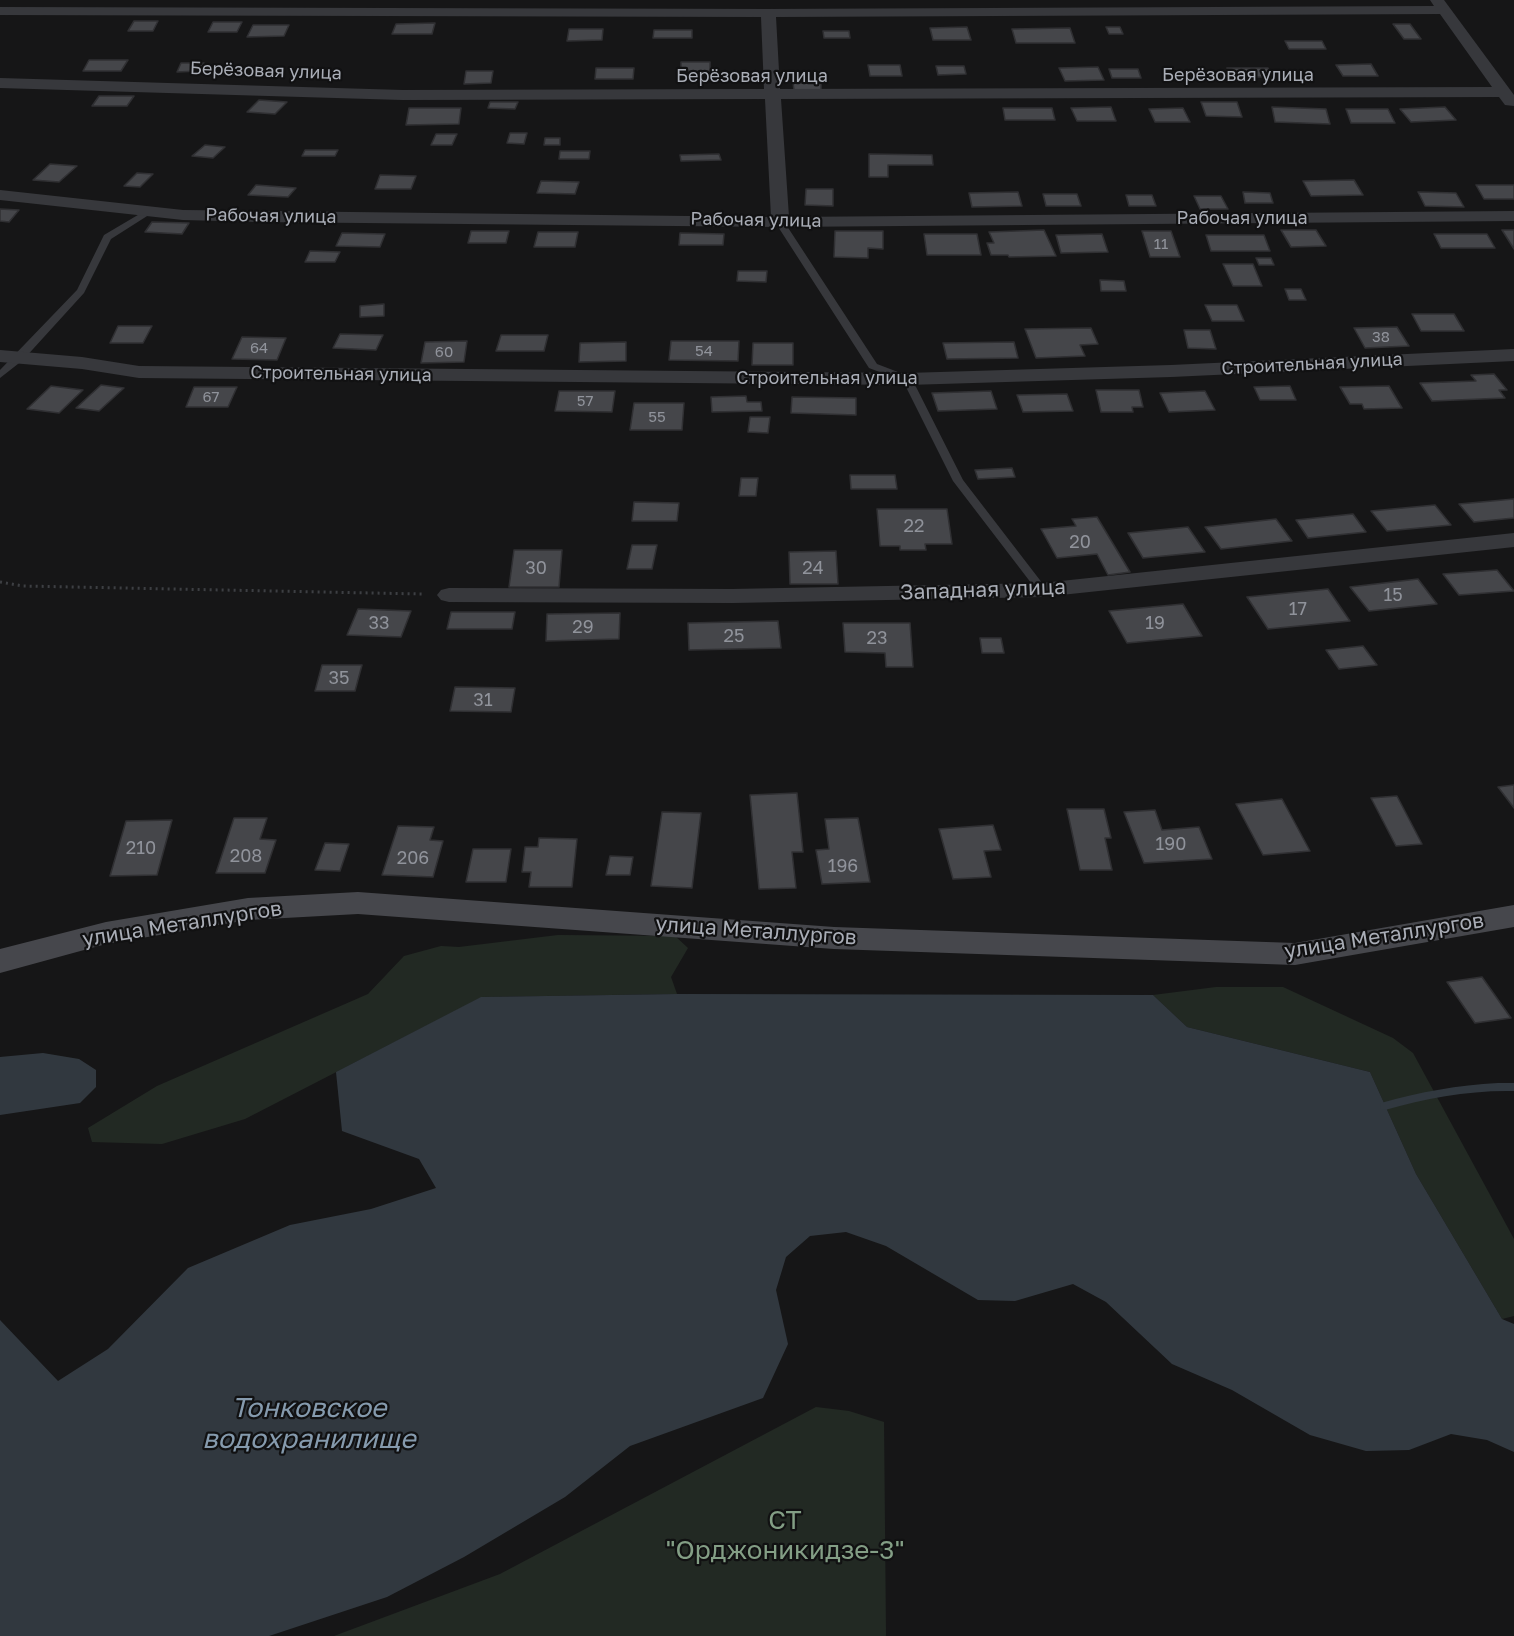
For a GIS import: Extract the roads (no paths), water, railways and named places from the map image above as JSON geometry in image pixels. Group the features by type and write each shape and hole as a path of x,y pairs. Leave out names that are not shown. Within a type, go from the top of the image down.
{"street":[{"path":"0,11 768,13 1440,5 1514,105"},
{"path":"768,13 780,222"},
{"name":"Берёзовая улица","path":"0,83 403,95 771,96 1503,92"},
{"name":"Рабочая улица","path":"0,195 151,211 258,217 780,222 1514,216"},
{"name":"Строительная улица","path":"10,357 82,363 139,372 907,380 1171,371 1514,355"},
{"name":"Западная улица","path":"449,594 732,596 1041,590 1514,540"},
{"name":"улица Металлургов","path":"0,960 106,933 248,909 358,903 834,938 1295,954 1514,916"}],"lane":[{"path":"0,375 10,357 81,291 107,237 151,211"},
{"path":"780,222 873,366 907,380 958,481 1041,590"}],"water":[{"name":"Тонковское водохранилище","path":"677,994 1153,995 1187,1027 1370,1072 1416,1174 1502,1319 1514,1324 1514,1452 1487,1440 1451,1434 1409,1450 1366,1451 1310,1435 1232,1390 1172,1364 1106,1302 1073,1284 1015,1301 978,1300 886,1246 846,1232 810,1236 786,1257 776,1290 788,1344 763,1398 630,1446 565,1497 464,1557 387,1597 269,1636 0,1636 0,1320 58,1381 108,1349 188,1268 290,1225 371,1209 436,1188 419,1159 342,1131 336,1072 481,997"},
{"path":"43,1053 79,1059 96,1070 96,1087 80,1103 0,1115 0,1057"}],"waterway":[{"path":"1385,1106 1449,1091 1482,1087 1514,1087"}],"park label":[{"name":"СТ \"Орджоникидзе-3\"","path":"785,1536"}]}
